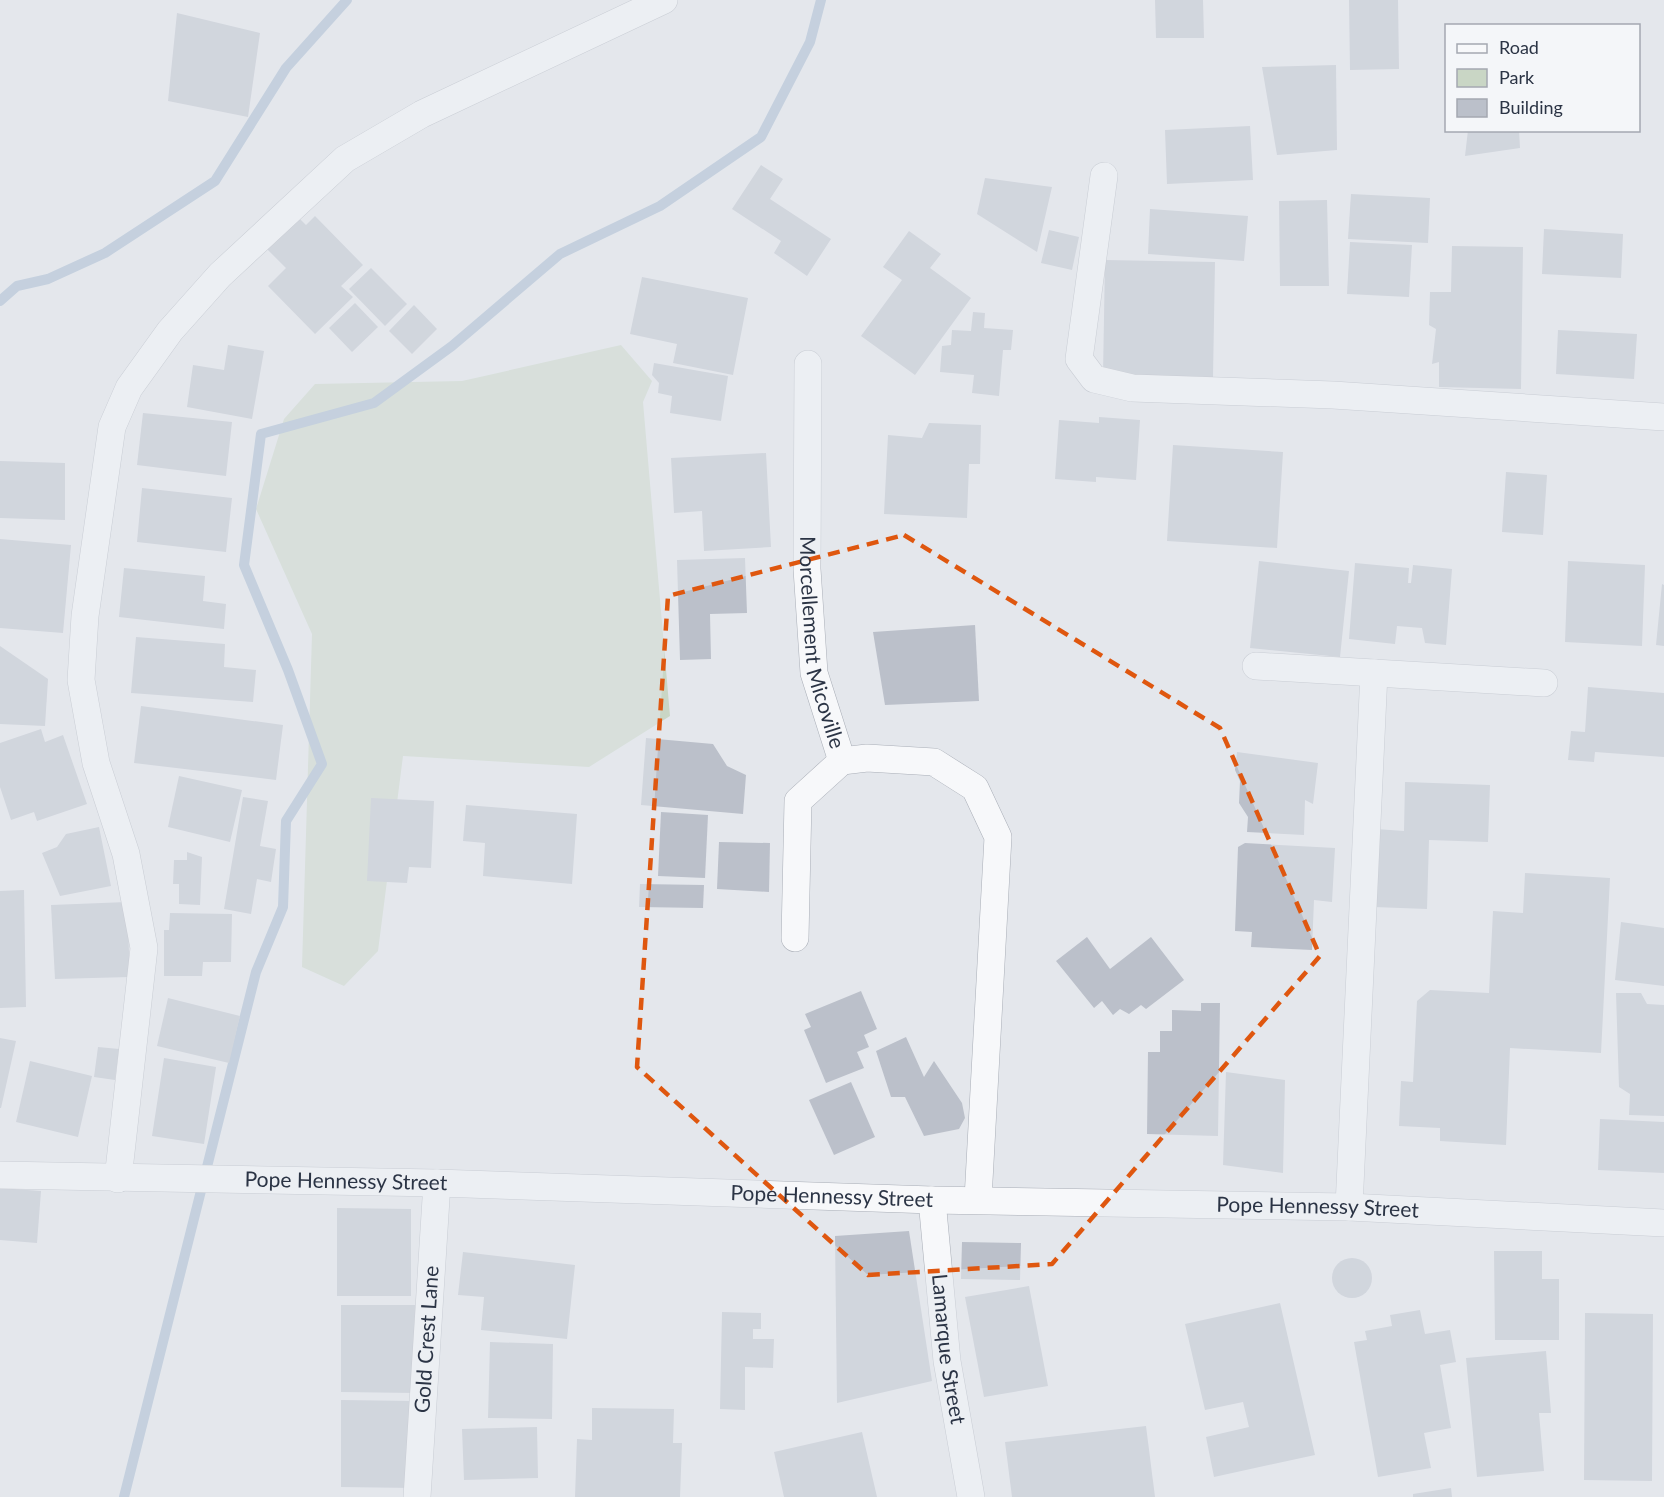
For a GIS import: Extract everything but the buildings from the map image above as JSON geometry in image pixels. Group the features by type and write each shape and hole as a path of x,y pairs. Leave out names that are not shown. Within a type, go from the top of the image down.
{"street":[{"path":"118,1179 144,948 126,854 96,763 81,681 84,616 112,427 129,388 170,331 220,275 345,159 422,114 664,0"},
{"path":"1104,176 1079,359 1094,379 1132,388 1334,395 1664,417"},
{"name":"Morcellement Micoville","path":"808,364 807,569 814,673 842,761 867,758 934,762 975,788 998,837 978,1199"},
{"path":"1256,666 1544,683"},
{"path":"1349,1207 1374,673"},
{"path":"795,938 798,801 842,761"},
{"name":"Pope Hennessy Street","path":"0,1175 118,1179 437,1183 932,1200 1349,1207 1664,1223"},
{"name":"Gold Crest Lane","path":"417,1497 437,1183"},
{"name":"Lamarque Street","path":"932,1200 947,1361 971,1497"}],"highlighted area":[{"path":"904,535 1220,728 1320,956 1052,1264 868,1275 637,1067 668,596"}],"green space":[{"path":"621,345 652,381 643,402 670,716 589,767 403,756 378,951 344,986 302,967 312,634 256,509 284,419 315,384 462,381"}],"waterway":[{"path":"0,301 17,286 48,279 105,253 215,181 286,68 347,0"},
{"path":"124,1497 256,972 283,907 286,821 322,764 288,670 244,565 261,434 374,403 452,346 560,254 660,206 761,137 810,42 821,0"}]}
